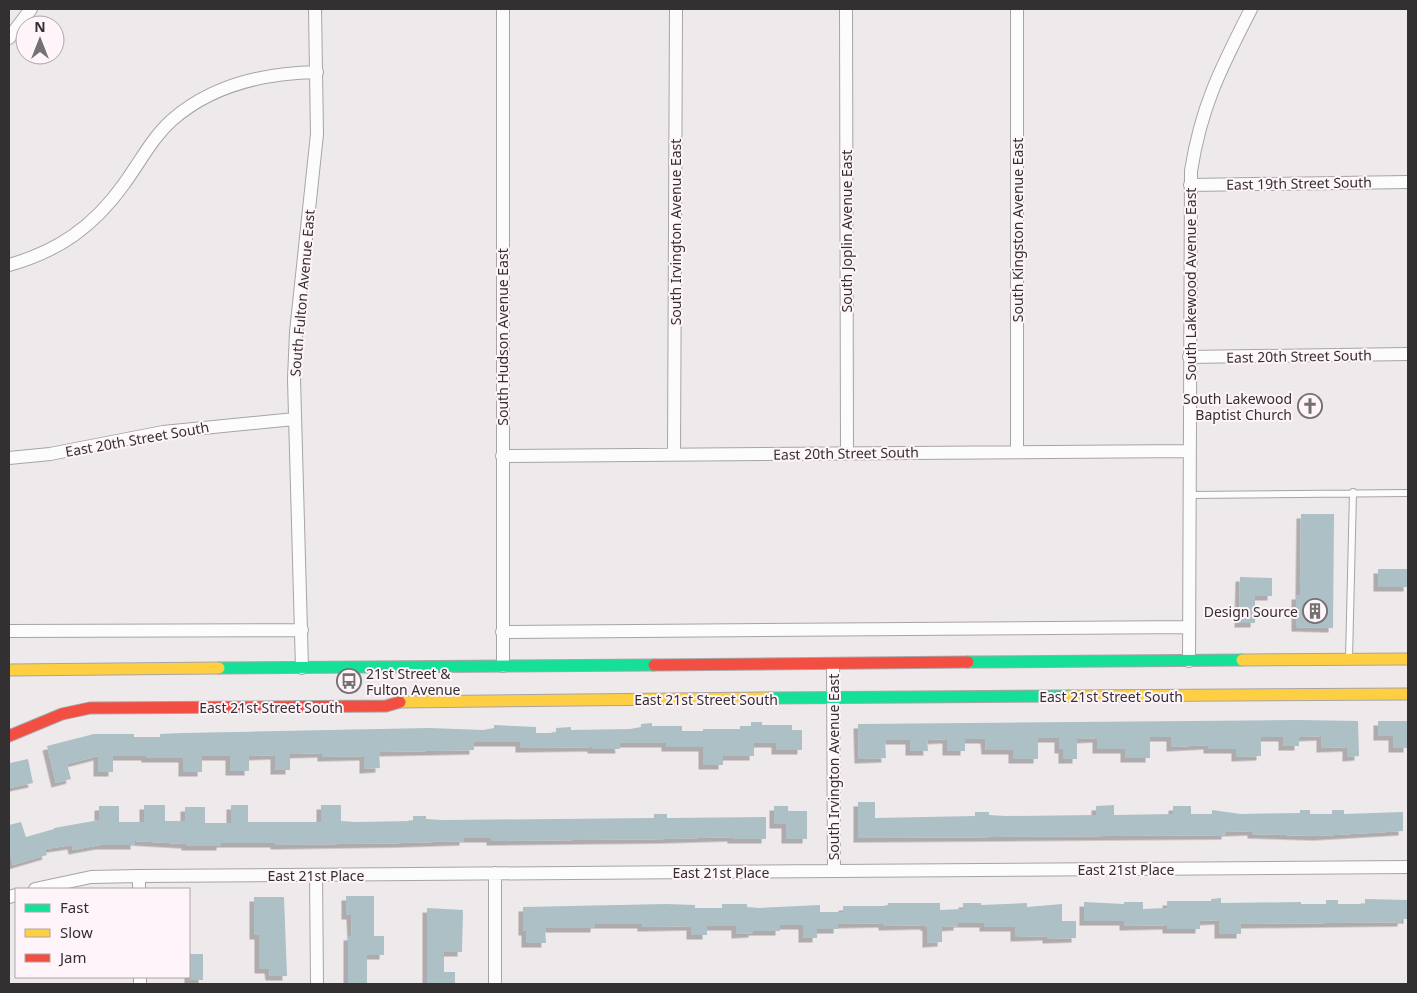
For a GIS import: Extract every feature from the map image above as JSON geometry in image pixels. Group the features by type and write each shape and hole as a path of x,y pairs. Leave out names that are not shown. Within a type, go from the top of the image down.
{"main road":[{"path":"9,670 1408,659"},
{"name":"East 21st Street South","path":"9,736 62,714 90,708 386,706 406,701 1408,694"}],"street":[{"path":"9,38 31,9"},
{"name":"South Fulton Avenue East","path":"302,668 294,378 296,332 317,134 315,9"},
{"name":"South Hudson Avenue East","path":"503,9 503,666"},
{"name":"South Irvington Avenue East","path":"674,454 676,9"},
{"name":"South Joplin Avenue East","path":"846,9 847,453"},
{"name":"South Kingston Avenue East","path":"1017,9 1017,451"},
{"name":"South Lakewood Avenue East","path":"1189,661 1190,185 1196,135 1214,82 1251,9"},
{"path":"9,265 51,250 69,240 89,223 124,184 145,150 171,121 191,105 218,90 248,80 286,73 317,72"},
{"name":"East 19th Street South","path":"1190,185 1408,182"},
{"name":"East 20th Street South","path":"1189,357 1408,354"},
{"name":"East 20th Street South","path":"9,458 50,454 163,432 296,420"},
{"name":"East 20th Street South","path":"502,456 1189,451"},
{"path":"502,632 1189,627"},
{"path":"9,631 302,630"},
{"name":"South Irvington Avenue East","path":"833,664 834,871"},
{"name":"East 21st Place","path":"40,888 92,877 139,876 1408,867"},
{"path":"495,873 495,984"},
{"path":"316,874 317,984"},
{"path":"139,876 139,888"}],"lane":[{"path":"1349,660 1353,492"},
{"path":"1189,496 1408,492"}],"building":[{"path":"1301,514 1334,514 1333,628 1296,627 1296,595 1300,595"},
{"path":"1378,569 1408,569 1408,587 1378,587"},
{"path":"1240,577 1272,578 1272,596 1255,596 1255,623 1239,623"},
{"path":"1358,721 1359,756 1347,757 1347,747 1321,748 1321,736 1299,737 1299,746 1283,746 1283,737 1261,737 1261,756 1236,757 1236,749 1208,749 1208,745 1171,747 1171,737 1150,737 1150,758 1125,758 1125,749 1097,749 1097,738 1077,739 1077,759 1063,759 1063,749 1059,749 1059,738 1038,738 1038,759 1013,759 1013,750 986,750 985,739 965,739 965,751 947,751 947,739 927,740 928,751 910,751 910,740 885,740 886,758 859,759 858,724"},
{"path":"1378,721 1408,721 1408,748 1393,748 1393,736 1378,736"},
{"path":"751,722 762,722 762,725 792,725 792,730 802,730 802,750 776,750 776,743 754,743 754,756 723,756 723,765 703,765 703,747 666,747 666,743 619,743 620,749 592,749 592,747 520,748 520,742 474,742 474,750 379,752 380,768 364,769 364,756 322,757 322,753 290,754 290,770 275,770 275,755 249,756 249,771 230,771 230,756 202,756 202,772 183,772 183,758 113,756 113,772 98,772 98,756 67,764 71,779 56,783 47,746 94,734 134,734 134,737 160,737 160,734 182,733 429,728 483,730 494,728 494,725 536,727 536,733 556,733 556,728 571,727 571,730 630,729 641,727 641,724 652,723 652,726 682,726 682,731 703,731 703,729 740,729 740,726 751,726"},
{"path":"28,759 33,783 9,788 10,763"},
{"path":"858,802 875,802 875,818 975,816 975,812 989,812 989,815 1005,816 1096,815 1096,806 1114,805 1114,815 1173,814 1173,806 1191,806 1191,814 1212,814 1212,810 1241,814 1300,813 1300,810 1310,810 1310,814 1332,814 1332,810 1344,810 1344,814 1403,812 1403,831 1317,836 1252,834 1252,831 1226,832 1226,835 858,838"},
{"path":"144,805 165,805 165,821 185,821 185,807 205,807 205,823 231,823 231,805 248,805 248,822 321,822 321,805 341,805 341,821 356,822 413,821 413,816 426,816 426,819 443,820 654,818 654,814 667,814 667,818 766,817 766,839 732,839 732,837 491,841 491,838 464,838 464,841 402,843 275,845 275,843 221,843 221,846 186,846 186,844 135,841 135,845 100,845 73,850 72,845 45,849 47,855 13,865 9,850 9,825 21,822 26,837 54,828 99,820 99,806 119,806 119,822 144,822"},
{"path":"774,806 788,806 788,811 807,811 807,839 786,839 786,824 774,824"},
{"path":"346,896 374,896 374,936 384,936 384,955 367,955 367,984 348,984 348,936 352,936 351,915 346,915"},
{"path":"254,897 284,897 287,976 270,976 269,969 259,969 259,935 254,935"},
{"path":"1221,898 1221,903 1301,902 1301,904 1326,904 1326,900 1338,900 1338,904 1365,904 1365,899 1408,900 1408,919 1402,919 1402,922 1241,924 1241,934 1219,934 1219,920 1200,921 1200,929 1167,929 1167,925 1124,926 1124,921 1084,921 1084,902 1124,904 1124,902 1143,902 1143,909 1167,908 1167,901 1211,901 1211,899"},
{"path":"888,903 940,903 940,910 963,909 963,903 981,903 981,905 1027,903 1027,907 1062,904 1062,921 1076,921 1076,938 1047,939 1047,936 1015,937 1015,927 984,927 984,923 958,923 958,926 942,927 942,942 927,943 927,927 924,925 883,926 883,923 838,924 838,929 817,929 817,938 803,938 803,925 780,925 780,931 753,931 753,933 736,934 736,926 707,926 707,935 691,935 691,926 642,927 642,924 595,924 595,928 545,928 546,943 526,943 526,931 523,931 523,907 666,904 695,905 695,908 722,908 722,904 747,904 747,907 759,908 820,905 820,912 843,912 843,906 883,906 888,905"},
{"path":"427,908 463,910 462,952 444,952 444,972 455,972 455,984 427,984"},
{"path":"190,954 203,954 203,980 189,980"}],"traffic: fast":[{"path":"968,662 1242,660"},
{"path":"219,668 654,665"},
{"path":"769,698 1069,696"}],"traffic: slow":[{"path":"1242,660 1408,659"},
{"path":"9,670 219,668"},
{"path":"1069,696 1408,694"},
{"path":"400,702 769,698"}],"traffic: jam":[{"path":"654,665 968,662"},
{"path":"9,736 62,714 90,708 386,706 400,702"}],"place":[{"name":"South Lakewood Baptist Church","path":"1310,406"},
{"name":"Design Source","path":"1315,611"},
{"name":"21st Street & Fulton Avenue","path":"349,681"}]}
